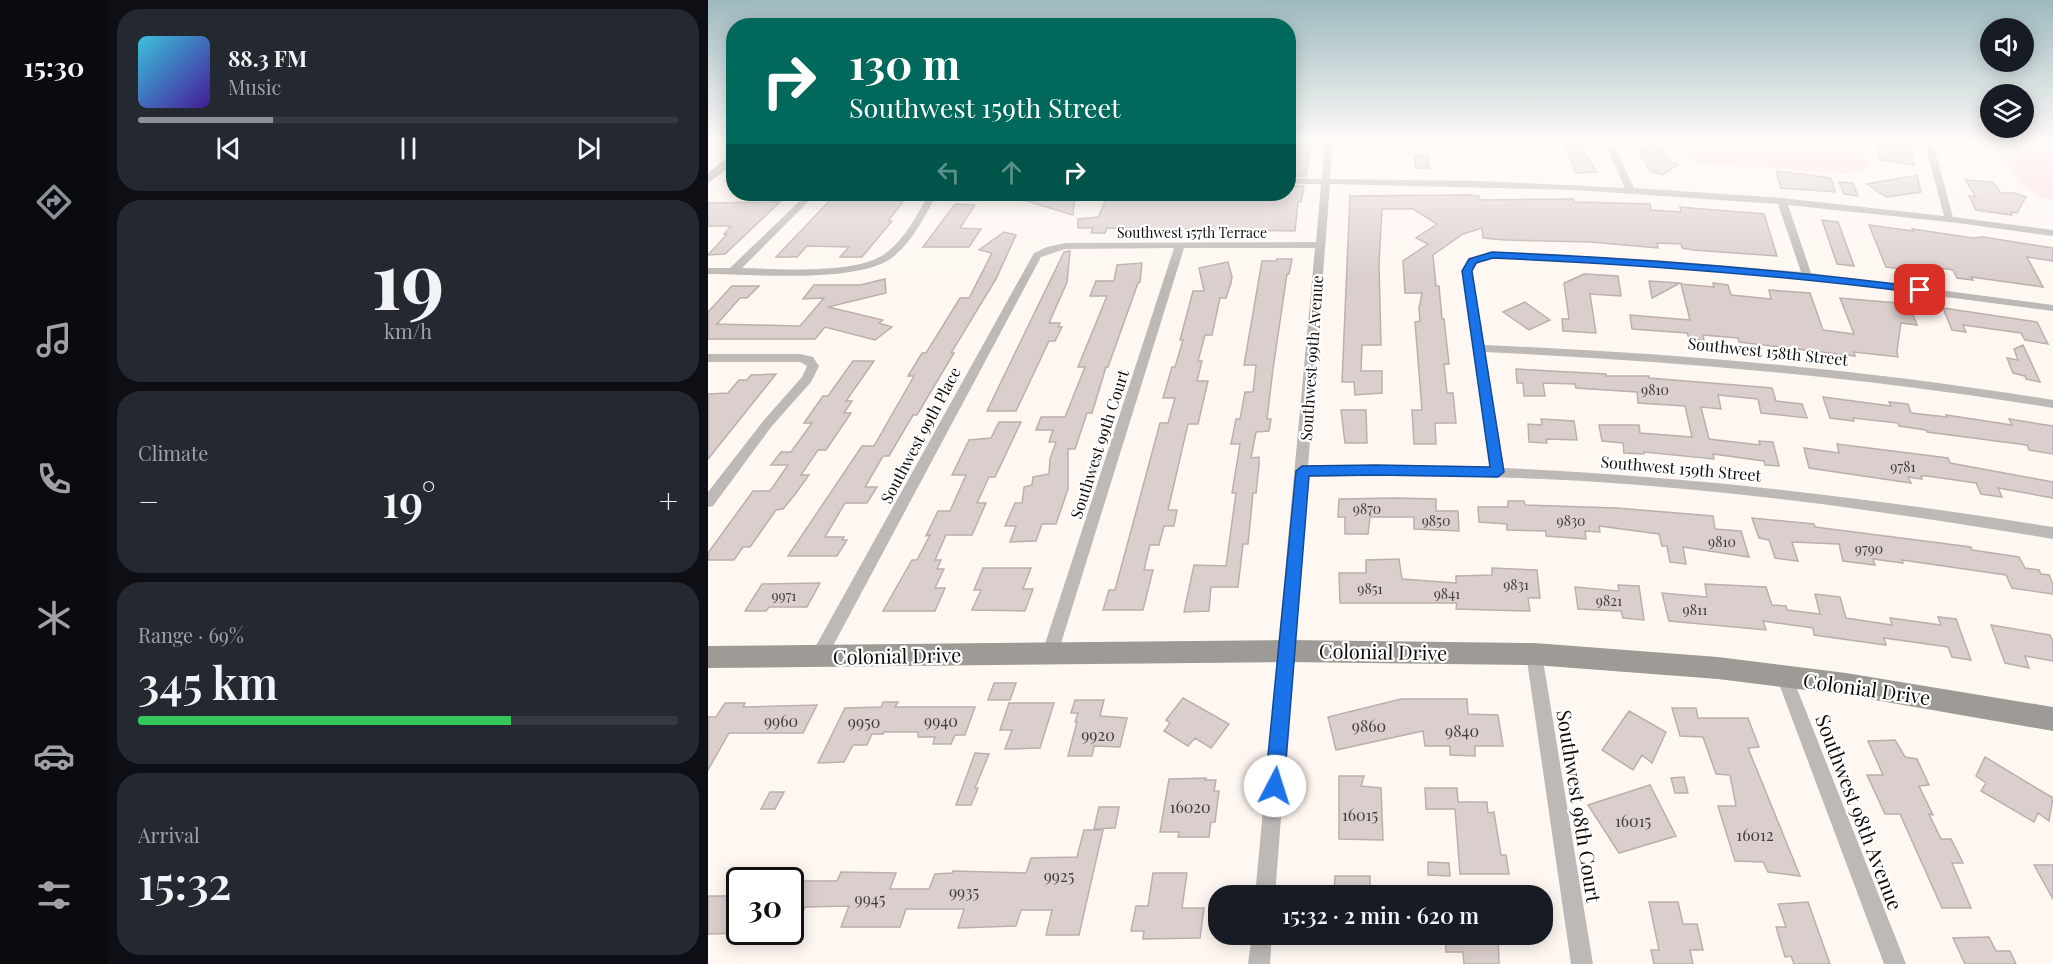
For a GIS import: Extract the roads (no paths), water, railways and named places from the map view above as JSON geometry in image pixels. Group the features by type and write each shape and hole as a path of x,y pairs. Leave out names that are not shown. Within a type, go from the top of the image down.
{"street":[{"name":"Southwest 99th Avenue","path":"1266,885 1325,188"},
{"path":"1577,188 1782,201 2053,233"},
{"path":"1941,188 1949,219"},
{"path":"735,270 805,201"},
{"path":"708,271 849,270 878,264 901,243 928,201"},
{"path":"1782,201 1808,276"},
{"name":"Southwest 157th Terrace","path":"1065,246 1320,245"},
{"name":"Southwest 99th Place","path":"819,656 1032,261 1043,252 1065,246"},
{"name":"Southwest 99th Court","path":"1050,653 1180,246"},
{"path":"1498,472 1467,271 1472,261 1492,255 1697,266 1808,276 2053,308"},
{"name":"Southwest 158th Street","path":"1478,348 1589,352 1751,364 1947,388 2053,404"},
{"path":"708,358 800,358 809,360 813,366 807,379 768,423 708,502"},
{"name":"Southwest 159th Street","path":"1302,471 1498,472 1633,480 1785,493 1898,508 2053,533"},
{"name":"Colonial Drive","path":"708,657 1287,651 1534,654 1654,662 1784,676 2053,719"},
{"name":"Southwest 98th Court","path":"1534,654 1582,964"},
{"name":"Southwest 98th Avenue","path":"1784,676 1895,964"},
{"path":"1259,964 1261,945"}]}
